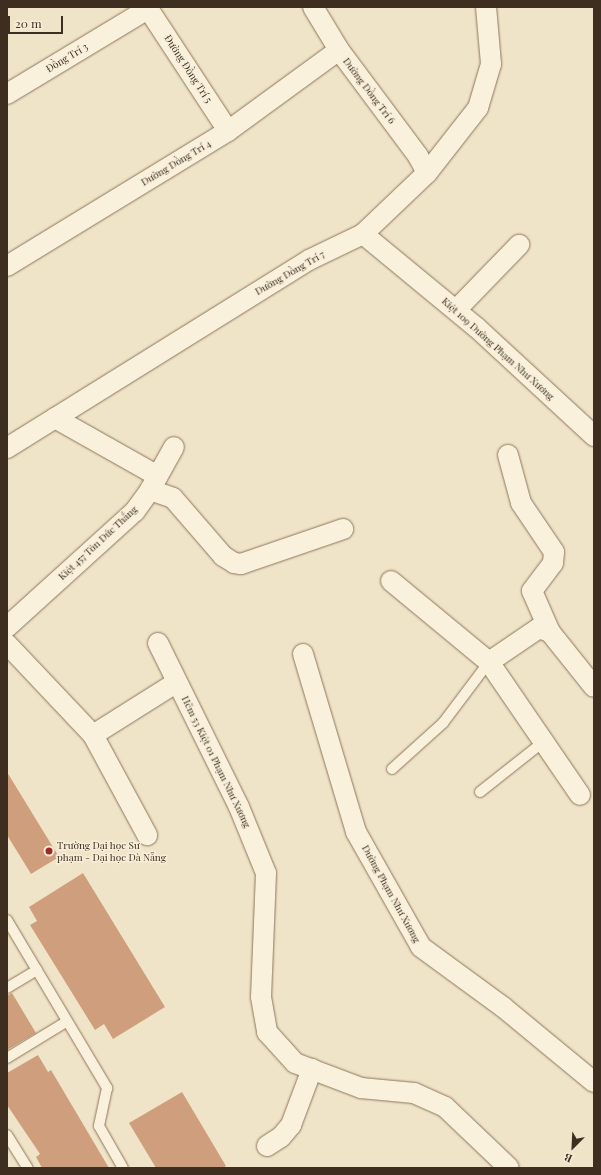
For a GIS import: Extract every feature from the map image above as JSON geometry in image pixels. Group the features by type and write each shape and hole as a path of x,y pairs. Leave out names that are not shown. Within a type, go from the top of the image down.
{"street":[{"name":"Đường Đồng Trí 6","path":"313,7 339,50 418,156 427,173"},
{"name":"Đường Đồng Trí 7","path":"7,448 309,260 363,234 427,173 478,108 491,64 486,7"},
{"name":"Đồng Trí 3","path":"7,94 148,8"},
{"name":"Đường Đồng Trí 5","path":"148,8 228,131"},
{"name":"Đường Đồng Trí 4","path":"7,266 228,131 339,50"},
{"name":"Kiệt 109 Đường Phạm Như Xương","path":"363,234 456,310 592,431"},
{"path":"456,310 519,245"},
{"path":"55,418 154,483 173,498 229,562 241,564 343,529"},
{"name":"Kiệt 457 Tôn Đức Thắng","path":"7,627 135,510 154,483 174,447"},
{"path":"508,455 521,503 554,552 553,563 532,591 550,632 594,687"},
{"path":"391,581 489,662 580,795"},
{"path":"489,662 539,628 550,632"},
{"name":"Hẻm 53 Kiệt 01 Phạm Như Xương","path":"158,643 240,807 266,873 261,997 267,1032 296,1063 361,1088 414,1093 445,1107 509,1168"},
{"path":"7,644 93,735 147,835"},
{"name":"Đường Phạm Như Xương","path":"303,654 356,832 421,947 503,1007 594,1082"},
{"path":"93,735 177,682"},
{"path":"267,1146 281,1137 291,1125 312,1069"}],"lane":[{"path":"392,769 443,723 489,662"},
{"path":"480,792 544,742"},
{"path":"7,920 66,1022 107,1088 99,1126 123,1168"},
{"path":"7,988 37,970"},
{"path":"7,1058 66,1022"},
{"path":"7,1135 28,1168"}],"building":[{"path":"7,772 59,857 31,874 7,835"},
{"path":"83,873 165,1007 113,1039 104,1024 95,1030 30,925 37,921 29,907"},
{"path":"12,993 36,1033 7,1050 7,996"},
{"path":"38,1055 48,1072 51,1070 109,1168 42,1168 36,1157 40,1154 7,1105 7,1073"},
{"path":"182,1092 226,1166 223,1168 156,1168 129,1123"}],"place":[{"name":"Trường Đại học Sư phạm - Đại học Đà Nẵng","path":"49,851"}]}
